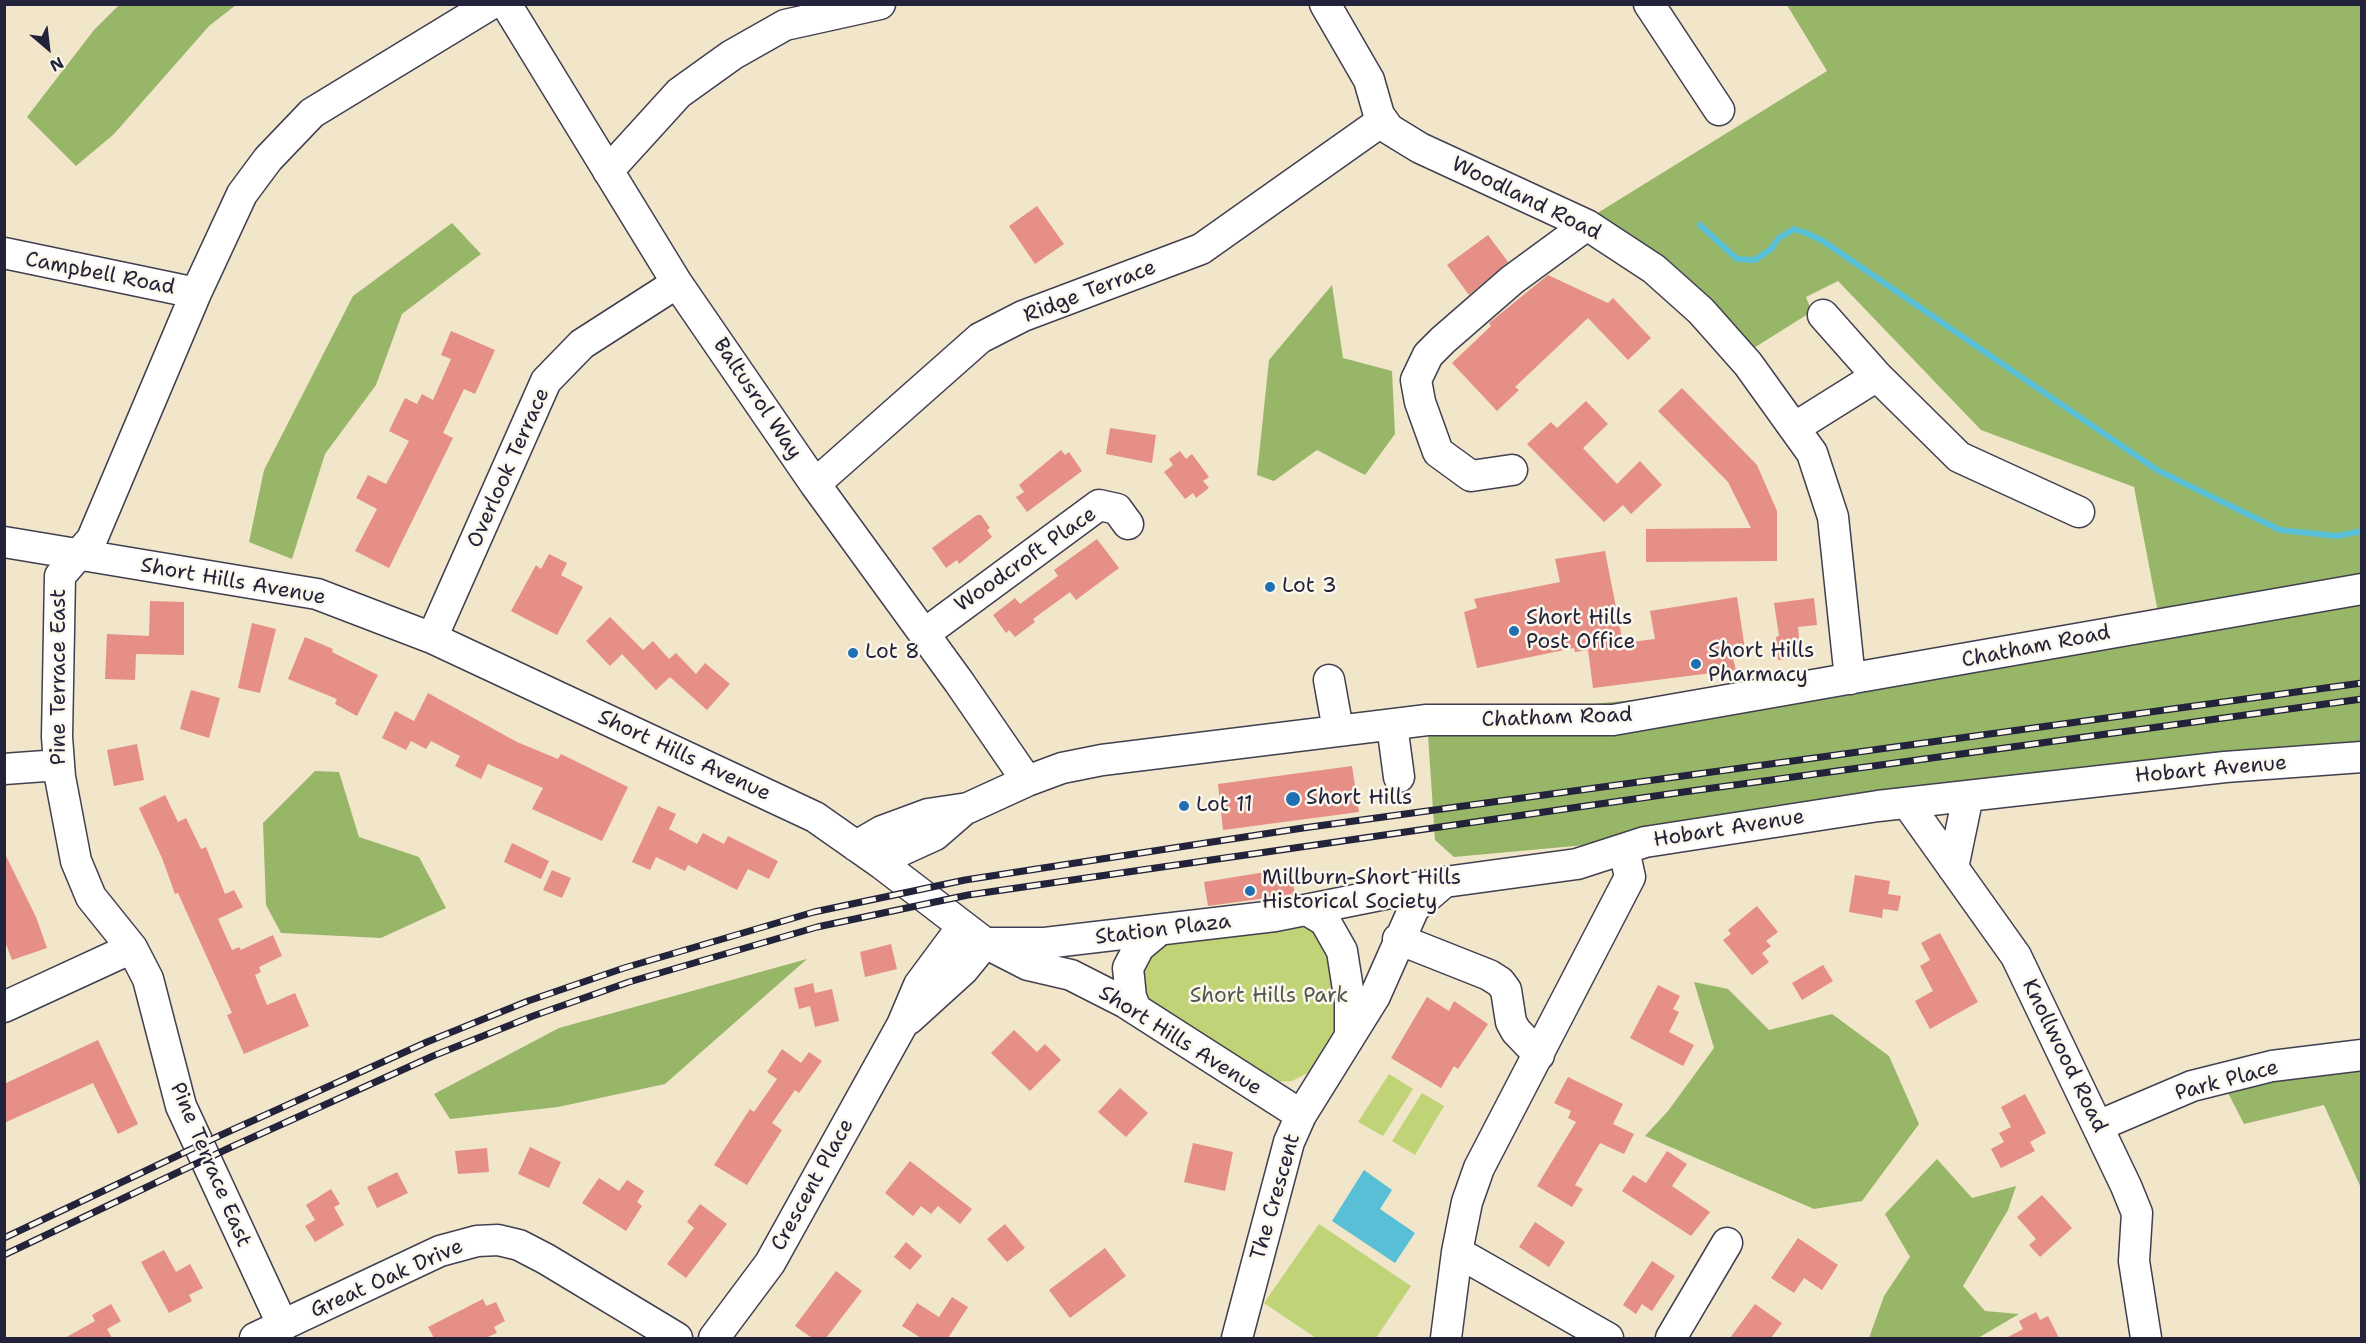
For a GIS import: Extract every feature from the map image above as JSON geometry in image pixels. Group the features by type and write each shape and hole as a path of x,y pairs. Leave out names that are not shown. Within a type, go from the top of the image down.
{"street":[{"name":"Pine Terrace East","path":"283,1326 173,1086 148,978 132,948 91,897 76,861 59,765 57,736 60,576 92,539 196,293 242,194 268,159 312,113 491,4"},
{"name":"Baltusrol Way","path":"506,4 677,283 815,484 924,633 1027,781"},
{"path":"608,171 679,93 732,55 785,25 880,4"},
{"path":"1325,4 1369,80 1382,122"},
{"path":"1649,4 1719,110"},
{"name":"Woodland Road","path":"1382,122 1398,136 1420,148 1587,225 1654,269 1701,311 1748,364 1812,453 1833,517 1850,679"},
{"name":"Ridge Terrace","path":"815,484 980,338 1023,316 1201,249 1382,122"},
{"path":"1512,470 1471,476 1438,452 1419,402 1416,380 1428,355 1443,340 1512,280 1587,225"},
{"name":"Campbell Road","path":"4,253 196,293"},
{"name":"Overlook Terrace","path":"432,638 546,381 582,344 677,283"},
{"path":"1823,315 1877,376 1959,457 2079,512"},
{"path":"1794,428 1877,376"},
{"name":"Woodcroft Place","path":"924,633 1099,505 1117,509 1128,524"},
{"name":"Short Hills Avenue","path":"4,542 317,594 432,638 815,817 882,864 973,935 1028,965 1071,975 1136,1009 1301,1115"},
{"name":"Chatham Road","path":"856,846 882,831 928,814 968,807 1062,768 1102,760 1427,720 1613,720 2361,589"},
{"path":"1329,680 1338,730"},
{"path":"1392,725 1399,777"},
{"name":"Hobart Avenue","path":"1446,1338 1457,1252 1467,1202 1479,1168 1630,877 1624,850 1645,842 1907,803 2225,766 2361,758"},
{"path":"4,769 59,765"},
{"path":"1953,868 1968,796"},
{"name":"Knollwood Road","path":"1907,803 2016,956 2137,1213 2134,1262 2146,1338"},
{"name":"Chatham Road","path":"882,864 902,850 935,835 968,807"},
{"name":"Station Plaza","path":"973,935 1045,943 1157,932 1307,910 1444,882 1577,864 1624,850"},
{"name":"The Crescent","path":"1237,1338 1289,1142 1301,1115 1340,1056 1350,1032 1375,996 1398,939 1414,908 1444,882"},
{"name":"The Crescent","path":"1307,910 1325,921 1342,951 1350,1002 1350,1032"},
{"path":"1136,1009 1131,997 1128,968 1139,947 1157,932"},
{"name":"Crescent Place","path":"714,1338 770,1263 902,1025 963,970 973,935"},
{"path":"1398,939 1500,982 1506,990 1511,1022 1516,1031 1539,1055"},
{"path":"4,1007 132,948"},
{"name":"Park Place","path":"2098,1126 2192,1086 2272,1066 2361,1055"},
{"name":"Great Oak Drive","path":"255,1338 440,1251 477,1241 498,1240 519,1245 546,1259 677,1338"},
{"path":"1671,1338 1727,1243"},
{"path":"1457,1252 1608,1338"}],"green space":[{"path":"119,5 236,5 209,26 114,134 76,166 27,117 94,30"},
{"path":"1787,5 2361,5 2361,757 1651,839 1454,857 1435,840 1427,720 1767,687 2160,623 2134,487 1981,430 1838,281 1806,297 1810,307 1808,314 1741,356 1583,222 1827,71"},
{"path":"452,223 481,254 402,314 376,385 325,454 292,559 249,542 264,470 353,296"},
{"path":"1332,285 1343,358 1392,371 1395,434 1365,475 1317,450 1274,481 1257,475 1269,360"},
{"path":"315,771 339,772 359,837 419,857 446,908 381,938 281,933 266,905 263,823"},
{"name":"Short Hills Park","path":"1293,923 1314,931 1335,966 1337,1031 1308,1073 1292,1081 1273,1082 1157,1011 1142,993 1141,971 1149,955 1160,945"},
{"path":"807,959 665,1084 558,1107 450,1119 434,1094 559,1028"},
{"path":"1694,982 1728,989 1769,1030 1832,1014 1889,1056 1919,1124 1862,1201 1814,1209 1645,1136 1668,1111 1714,1048"},
{"path":"2361,1063 2361,1188 2324,1105 2244,1124 2226,1089"},
{"path":"1389,1074 1413,1089 1383,1136 1358,1122"},
{"path":"1422,1093 1444,1106 1415,1155 1392,1141"},
{"path":"1937,1159 1972,1198 2016,1186 2008,1210 1963,1286 1985,1311 2019,1314 1978,1338 1869,1338 1884,1296 1910,1257 1885,1214"},
{"path":"1319,1224 1411,1286 1376,1338 1316,1338 1264,1303"}],"water":[{"path":"1364,1170 1392,1190 1380,1209 1415,1233 1395,1263 1332,1221"}],"building":[{"path":"1037,206 1064,244 1035,264 1009,226"},
{"path":"1488,235 1508,262 1469,295 1447,265"},
{"path":"1548,275 1608,303 1613,298 1651,338 1628,360 1588,318 1515,387 1519,390 1497,411 1452,363 1491,326 1489,323"},
{"path":"451,331 495,350 475,394 464,389 443,433 453,438 389,568 355,551 377,509 356,498 368,475 386,484 409,441 389,431 405,398 417,404 422,394 433,400 451,359 441,355"},
{"path":"1682,388 1757,465 1777,511 1777,561 1646,562 1646,529 1751,528 1728,482 1658,411"},
{"path":"1586,401 1608,424 1583,448 1617,484 1640,461 1662,485 1631,514 1623,505 1604,522 1527,444 1551,422 1557,428"},
{"path":"1110,428 1156,435 1152,463 1106,454"},
{"path":"1061,450 1065,455 1069,452 1082,471 1027,512 1016,497 1024,492 1019,485"},
{"path":"1180,451 1186,459 1192,454 1209,477 1203,481 1209,488 1196,498 1193,493 1185,499 1164,472 1173,465 1169,459"},
{"path":"977,515 981,515 990,528 987,530 992,537 959,564 957,560 946,568 932,548"},
{"path":"1097,539 1119,568 1076,600 1070,592 1033,619 1035,622 1015,637 1009,630 1006,633 993,615 1015,598 1020,604 1058,576 1054,570"},
{"path":"1605,551 1623,643 1655,639 1650,611 1737,597 1745,649 1731,651 1736,670 1593,688 1588,650 1575,652 1574,648 1477,668 1464,612 1477,608 1474,599 1560,582 1555,559"},
{"path":"549,554 567,563 561,575 583,587 557,635 511,611 536,565 541,569"},
{"path":"1814,598 1817,625 1798,627 1801,657 1778,660 1776,637 1779,636 1774,603"},
{"path":"150,601 184,602 184,655 136,654 135,680 105,679 107,634 149,636"},
{"path":"610,617 643,650 653,641 669,659 676,653 696,674 705,663 730,684 707,710 670,677 656,690 622,654 610,666 586,641"},
{"path":"252,623 276,629 260,693 238,688"},
{"path":"305,637 333,649 332,652 378,675 357,716 335,704 337,699 288,679"},
{"path":"191,690 220,698 209,738 180,729"},
{"path":"428,693 517,742 558,759 561,754 628,787 602,841 532,809 543,788 488,764 481,779 455,766 460,756 431,741 426,749 411,741 406,750 382,738 395,711 414,721"},
{"path":"137,744 144,780 114,786 107,750"},
{"name":"Short Hills","path":"1352,766 1359,812 1223,830 1218,784"},
{"path":"165,795 178,822 186,818 201,849 206,847 225,894 234,890 243,907 218,919 232,950 239,947 241,950 273,935 282,956 259,967 261,972 255,975 267,1005 295,993 309,1026 244,1054 227,1015 232,1013 178,893 175,894 162,858 139,808"},
{"path":"658,806 676,814 669,829 697,844 703,833 724,844 728,836 778,861 769,879 748,869 737,890 688,865 685,871 656,857 650,870 632,862"},
{"path":"512,843 549,861 541,879 504,862"},
{"path":"4,852 36,917 47,948 12,960 4,939"},
{"name":"Millburn-Short Hills Historical Society","path":"1290,868 1295,894 1208,906 1204,882"},
{"path":"552,870 571,878 562,898 543,890"},
{"path":"1855,875 1890,881 1888,894 1901,896 1898,911 1883,909 1882,918 1849,912"},
{"path":"1757,906 1778,932 1766,941 1771,946 1762,953 1769,962 1752,975 1723,940 1731,934 1728,930"},
{"path":"1940,933 1978,1002 1930,1029 1915,1001 1933,991 1920,966 1930,960 1921,943"},
{"path":"891,944 897,969 865,977 860,952"},
{"path":"1823,965 1833,981 1802,1000 1792,983"},
{"path":"813,983 815,993 832,989 839,1021 815,1027 810,1006 799,1009 794,988"},
{"path":"1658,985 1680,996 1673,1009 1679,1012 1669,1032 1694,1045 1683,1066 1630,1038"},
{"path":"1427,997 1449,1011 1454,1001 1488,1024 1458,1069 1454,1066 1441,1088 1391,1058"},
{"path":"1014,1030 1037,1052 1045,1044 1061,1060 1030,1091 991,1053"},
{"path":"98,1040 138,1124 118,1134 93,1083 4,1123 4,1084"},
{"path":"782,1049 801,1063 809,1052 822,1061 799,1093 795,1090 772,1123 782,1130 747,1185 714,1165 750,1109 754,1112 777,1079 767,1072"},
{"path":"1568,1077 1623,1104 1613,1124 1634,1134 1624,1154 1600,1143 1575,1185 1583,1189 1572,1207 1537,1186 1576,1122 1568,1118 1571,1111 1554,1103"},
{"path":"1120,1088 1148,1113 1126,1137 1098,1112"},
{"path":"2025,1094 2046,1133 2030,1142 2035,1151 2001,1168 1991,1149 2004,1142 1999,1133 2011,1127 2001,1107"},
{"path":"1193,1143 1233,1152 1225,1191 1184,1182"},
{"path":"530,1147 561,1162 549,1188 518,1174"},
{"path":"487,1148 489,1172 458,1174 455,1151"},
{"path":"1667,1151 1687,1164 1672,1186 1710,1212 1691,1236 1622,1191 1633,1175 1646,1183"},
{"path":"910,1161 972,1209 960,1224 938,1206 931,1214 921,1206 913,1216 885,1193"},
{"path":"397,1172 408,1193 377,1208 367,1187"},
{"path":"599,1178 619,1191 627,1180 644,1191 637,1202 642,1206 626,1231 582,1203"},
{"path":"331,1189 340,1204 334,1207 344,1225 315,1242 305,1226 315,1220 306,1205"},
{"path":"2042,1195 2072,1228 2040,1257 2029,1245 2036,1239 2017,1217"},
{"path":"700,1204 727,1224 686,1278 667,1264 694,1228 687,1222"},
{"path":"1535,1222 1565,1242 1549,1267 1519,1247"},
{"path":"1005,1224 1025,1248 1007,1262 987,1239"},
{"path":"1798,1238 1838,1265 1822,1290 1804,1278 1794,1293 1771,1278"},
{"path":"906,1242 922,1256 910,1270 894,1257"},
{"path":"1105,1248 1126,1276 1070,1318 1049,1290"},
{"path":"164,1250 176,1272 190,1264 203,1288 189,1295 192,1301 169,1313 141,1262"},
{"path":"1652,1261 1675,1276 1652,1311 1642,1304 1636,1314 1623,1305"},
{"path":"836,1271 862,1291 826,1338 812,1338 795,1326"},
{"path":"952,1297 968,1307 948,1338 921,1338 902,1326 917,1303 939,1317"},
{"path":"483,1299 486,1306 496,1302 505,1321 494,1327 497,1333 485,1338 434,1338 428,1327"},
{"path":"111,1304 121,1321 107,1329 112,1338 65,1338 95,1321 92,1315"},
{"path":"1755,1304 1782,1323 1771,1338 1730,1338"},
{"path":"2036,1312 2040,1320 2048,1316 2059,1338 2006,1338 2023,1329 2019,1321"}],"waterway":[{"path":"1700,225 1737,259 1755,260 1771,249 1779,238 1794,229 1806,233 1823,241 2157,470 2280,530 2337,536 2362,531"}],"railway":[{"path":"4,1238 221,1135 427,1042 528,1001 624,968 814,912 965,880 1303,828 2362,683"},
{"path":"4,1255 227,1149 433,1056 533,1016 629,982 817,927 968,895 1669,794 2362,699"}],"place":[{"name":"Lot 3","path":"1270,587"},
{"name":"Short Hills Post Office","path":"1514,631"},
{"name":"Lot 8","path":"853,653"},
{"name":"Short Hills Pharmacy","path":"1696,664"},
{"name":"Short Hills","path":"1293,799"},
{"name":"Lot 11","path":"1184,806"},
{"name":"Millburn-Short Hills Historical Society","path":"1250,891"}]}
